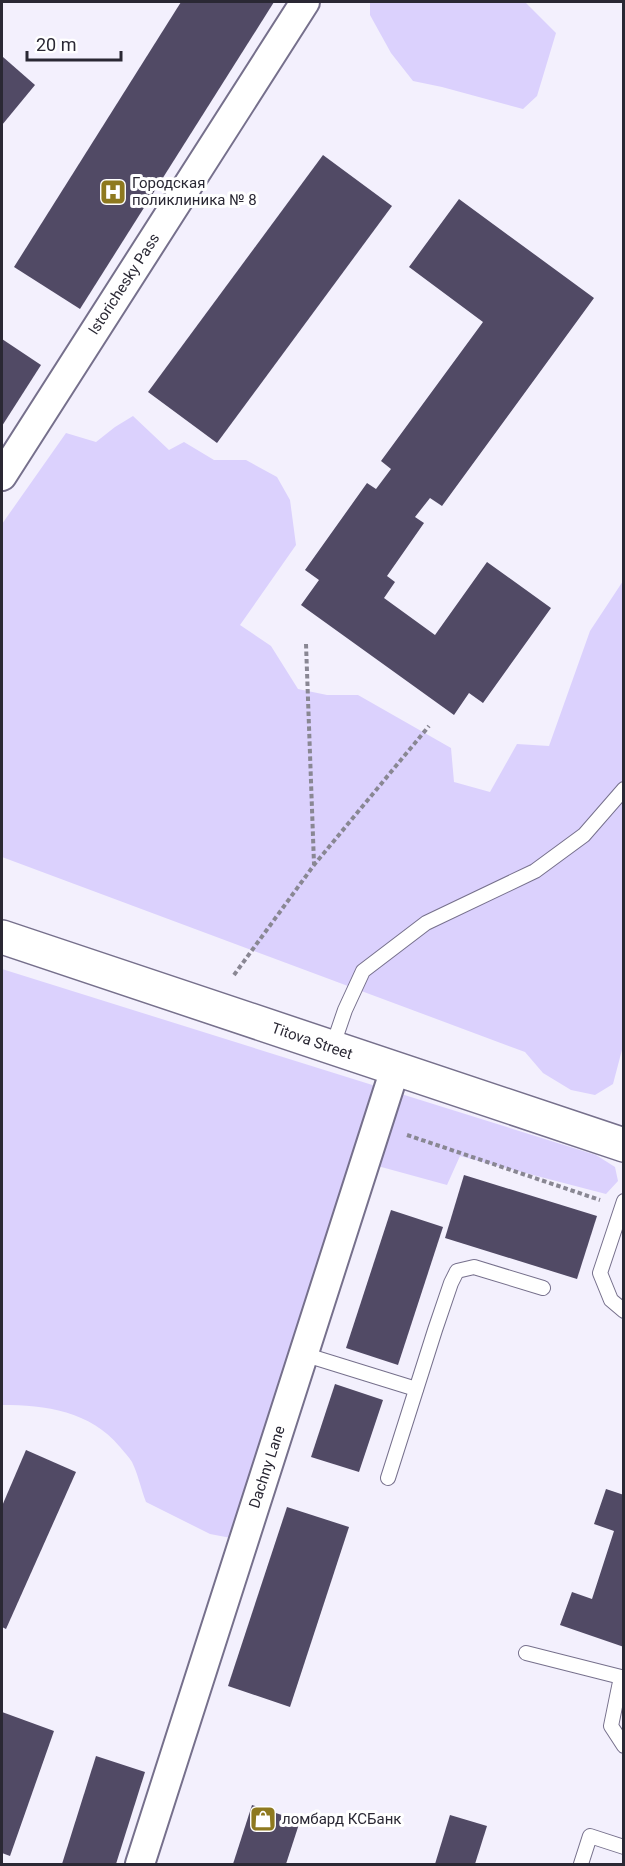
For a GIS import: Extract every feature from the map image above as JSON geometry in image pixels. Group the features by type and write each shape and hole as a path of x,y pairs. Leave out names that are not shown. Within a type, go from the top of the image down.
{"main road":[{"name":"Titova Street","path":"2,937 624,1145"}],"street":[{"name":"Istorichesky Pass","path":"2,476 305,2"},
{"name":"Dachny Lane","path":"140,1864 395,1069"}],"lane":[{"path":"332,1048 345,1010 363,971 426,923 535,871 584,835 624,789"},
{"path":"623,1204 600,1274 611,1300 624,1311"},
{"path":"387,1478 444,1302 458,1271 474,1267 543,1288"},
{"path":"303,1354 416,1389"},
{"path":"525,1653 621,1677 611,1726 624,1746"},
{"path":"581,1864 590,1836 624,1847"}],"path":[{"path":"306,644 314,865"},
{"path":"234,975 314,865 429,726"},
{"path":"407,1135 623,1204"}],"shaded area":[{"path":"370,2 525,2 556,33 537,96 523,109 413,81 391,53 370,15"},
{"path":"133,416 169,450 184,442 214,460 246,460 277,477 290,500 296,545 240,625 271,646 298,689 327,695 358,695 451,748 454,782 490,792 517,744 549,746 590,631 623,581 623,1046 613,1084 595,1095 571,1090 543,1073 525,1052 2,857 2,524 66,433 96,442"},
{"path":"2,969 596,1155 615,1167 618,1181 606,1194 460,1156 447,1185 374,1165 257,1543 210,1534 146,1502 131,1460 108,1435 95,1425 66,1412 35,1406 2,1405"}],"building":[{"path":"181,2 274,2 80,309 14,267"},
{"path":"3,57 35,85 2,125 2,59"},
{"path":"323,155 392,206 217,443 148,392"},
{"path":"459,199 594,298 442,506 430,498 415,517 424,523 387,576 395,582 384,598 435,635 487,562 551,608 483,703 469,693 454,715 301,605 319,580 305,570 367,483 376,489 391,469 381,461 483,322 409,267"},
{"path":"2,339 41,365 2,426"},
{"path":"464,1175 597,1216 577,1279 445,1238"},
{"path":"391,1210 443,1227 398,1365 346,1348"},
{"path":"335,1384 383,1400 359,1472 311,1457"},
{"path":"26,1450 76,1472 6,1629 2,1627 2,1506"},
{"path":"606,1489 624,1495 624,1647 560,1625 572,1592 592,1599 614,1531 594,1524"},
{"path":"287,1507 349,1527 290,1707 228,1686"},
{"path":"2,1712 54,1731 10,1856 2,1853"},
{"path":"96,1756 145,1772 116,1864 62,1864"},
{"path":"252,1805 300,1821 286,1864 233,1864"},
{"path":"450,1815 487,1826 475,1864 435,1864"}],"place":[{"name":"Городская поликлиника № 8","path":"113,192"},
{"name":"ломбард КСБанк","path":"263,1819"}]}
